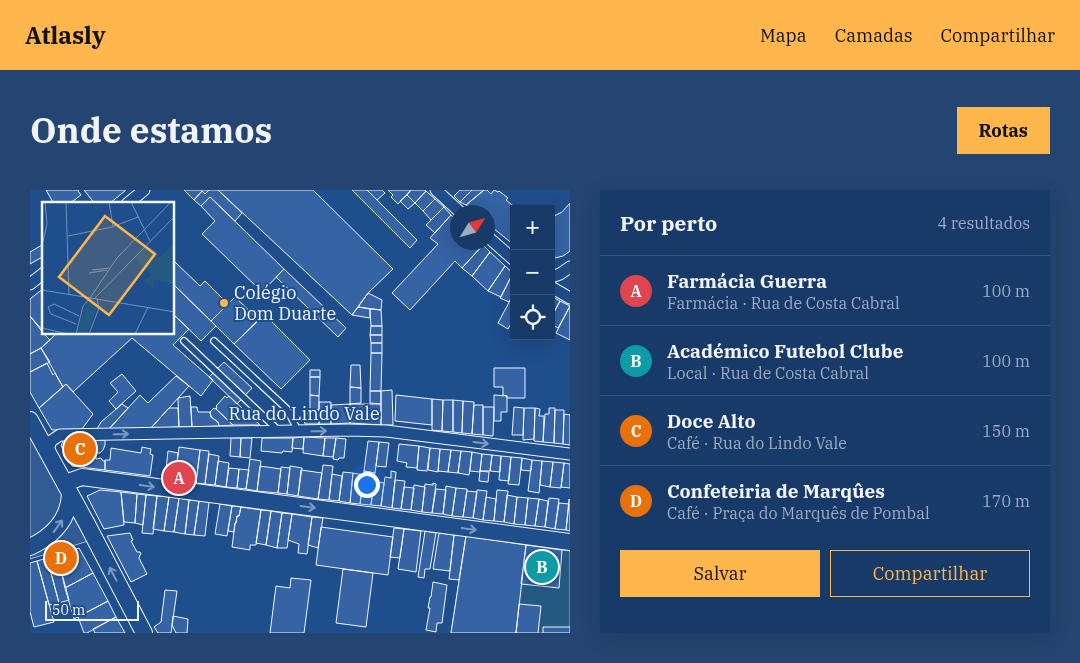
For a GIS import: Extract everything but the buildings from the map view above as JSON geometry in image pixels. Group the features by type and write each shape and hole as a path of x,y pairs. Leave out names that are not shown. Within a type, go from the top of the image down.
{"main road":[{"path":"30,420 144,633"},
{"path":"30,444 38,446 47,452"},
{"path":"67,488 82,477 570,542"},
{"path":"30,547 44,540 59,526 68,507 67,488"}],"street":[{"path":"129,202 144,190"},
{"path":"436,190 452,205"},
{"path":"495,243 510,256"},
{"path":"555,276 570,267"},
{"path":"30,284 42,275"},
{"path":"555,289 570,298"},
{"name":"Rua do Lindo Vale","path":"47,452 51,442 60,435 386,431 570,454"}],"lane":[{"path":"184,341 279,431"},
{"path":"214,342 287,410 298,431"}],"shaded area":[{"path":"30,422 98,538 30,559"},
{"path":"466,536 570,551 570,633 451,633"}],"place":[{"name":"Colégio Dom Duarte","path":"224,303"},
{"name":"Doce Alto","path":"80,449"},
{"name":"Farmácia Guerra","path":"179,478"},
{"name":"Confeteiria de Marqûes","path":"61,558"},
{"name":"Académico Futebol Clube","path":"542,567"}]}
